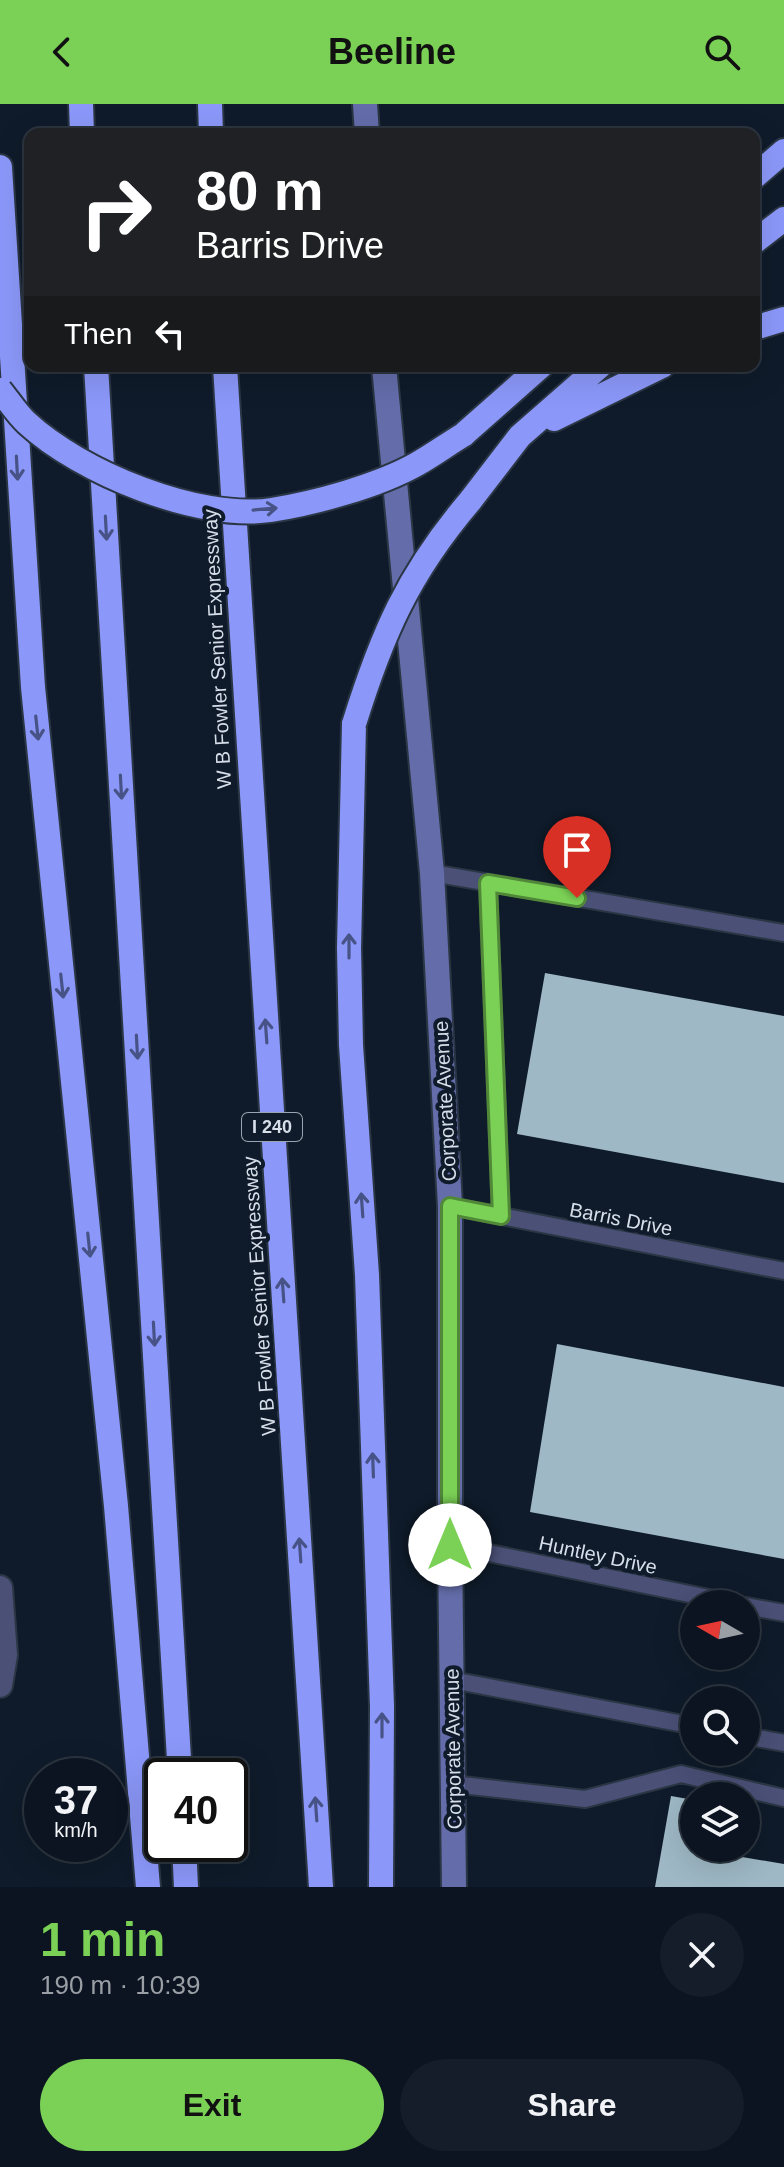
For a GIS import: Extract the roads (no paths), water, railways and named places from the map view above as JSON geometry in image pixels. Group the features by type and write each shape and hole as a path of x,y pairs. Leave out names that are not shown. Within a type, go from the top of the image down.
{"highway":[{"path":"81,104 82,128"},
{"path":"210,104 211,128"},
{"path":"760,172 784,151"},
{"path":"0,167 33,687 116,1506 148,1887"},
{"path":"760,237 784,219"},
{"path":"760,326 784,319"},
{"path":"96,372 179,1758"},
{"name":"W B Fowler Senior Expressway","path":"225,372 321,1887"},
{"path":"0,390 27,423 109,477 145,490 228,510 268,511 364,485 414,466 463,435 534,372"},
{"path":"381,1887 380,1658 367,1275 351,1045 349,948 354,724 372,664 397,607 434,543 520,436 593,372"},
{"path":"520,436 650,372"},
{"path":"185,1862 186,1887"}],"street":[{"path":"365,104 367,128"},
{"name":"Corporate Avenue","path":"385,372 432,873 450,1206 454,1887"},
{"path":"0,1588 5,1655 0,1685"}],"lane":[{"path":"432,873 784,933"},
{"path":"488,883 501,1216"},
{"name":"Barris Drive","path":"450,1206 784,1271"},
{"name":"Huntley Drive","path":"450,1545 680,1592"},
{"path":"760,1609 784,1613"},
{"path":"452,1680 680,1723"},
{"path":"760,1739 784,1743"},
{"path":"453,1784 585,1799 681,1774 784,1798"}]}
